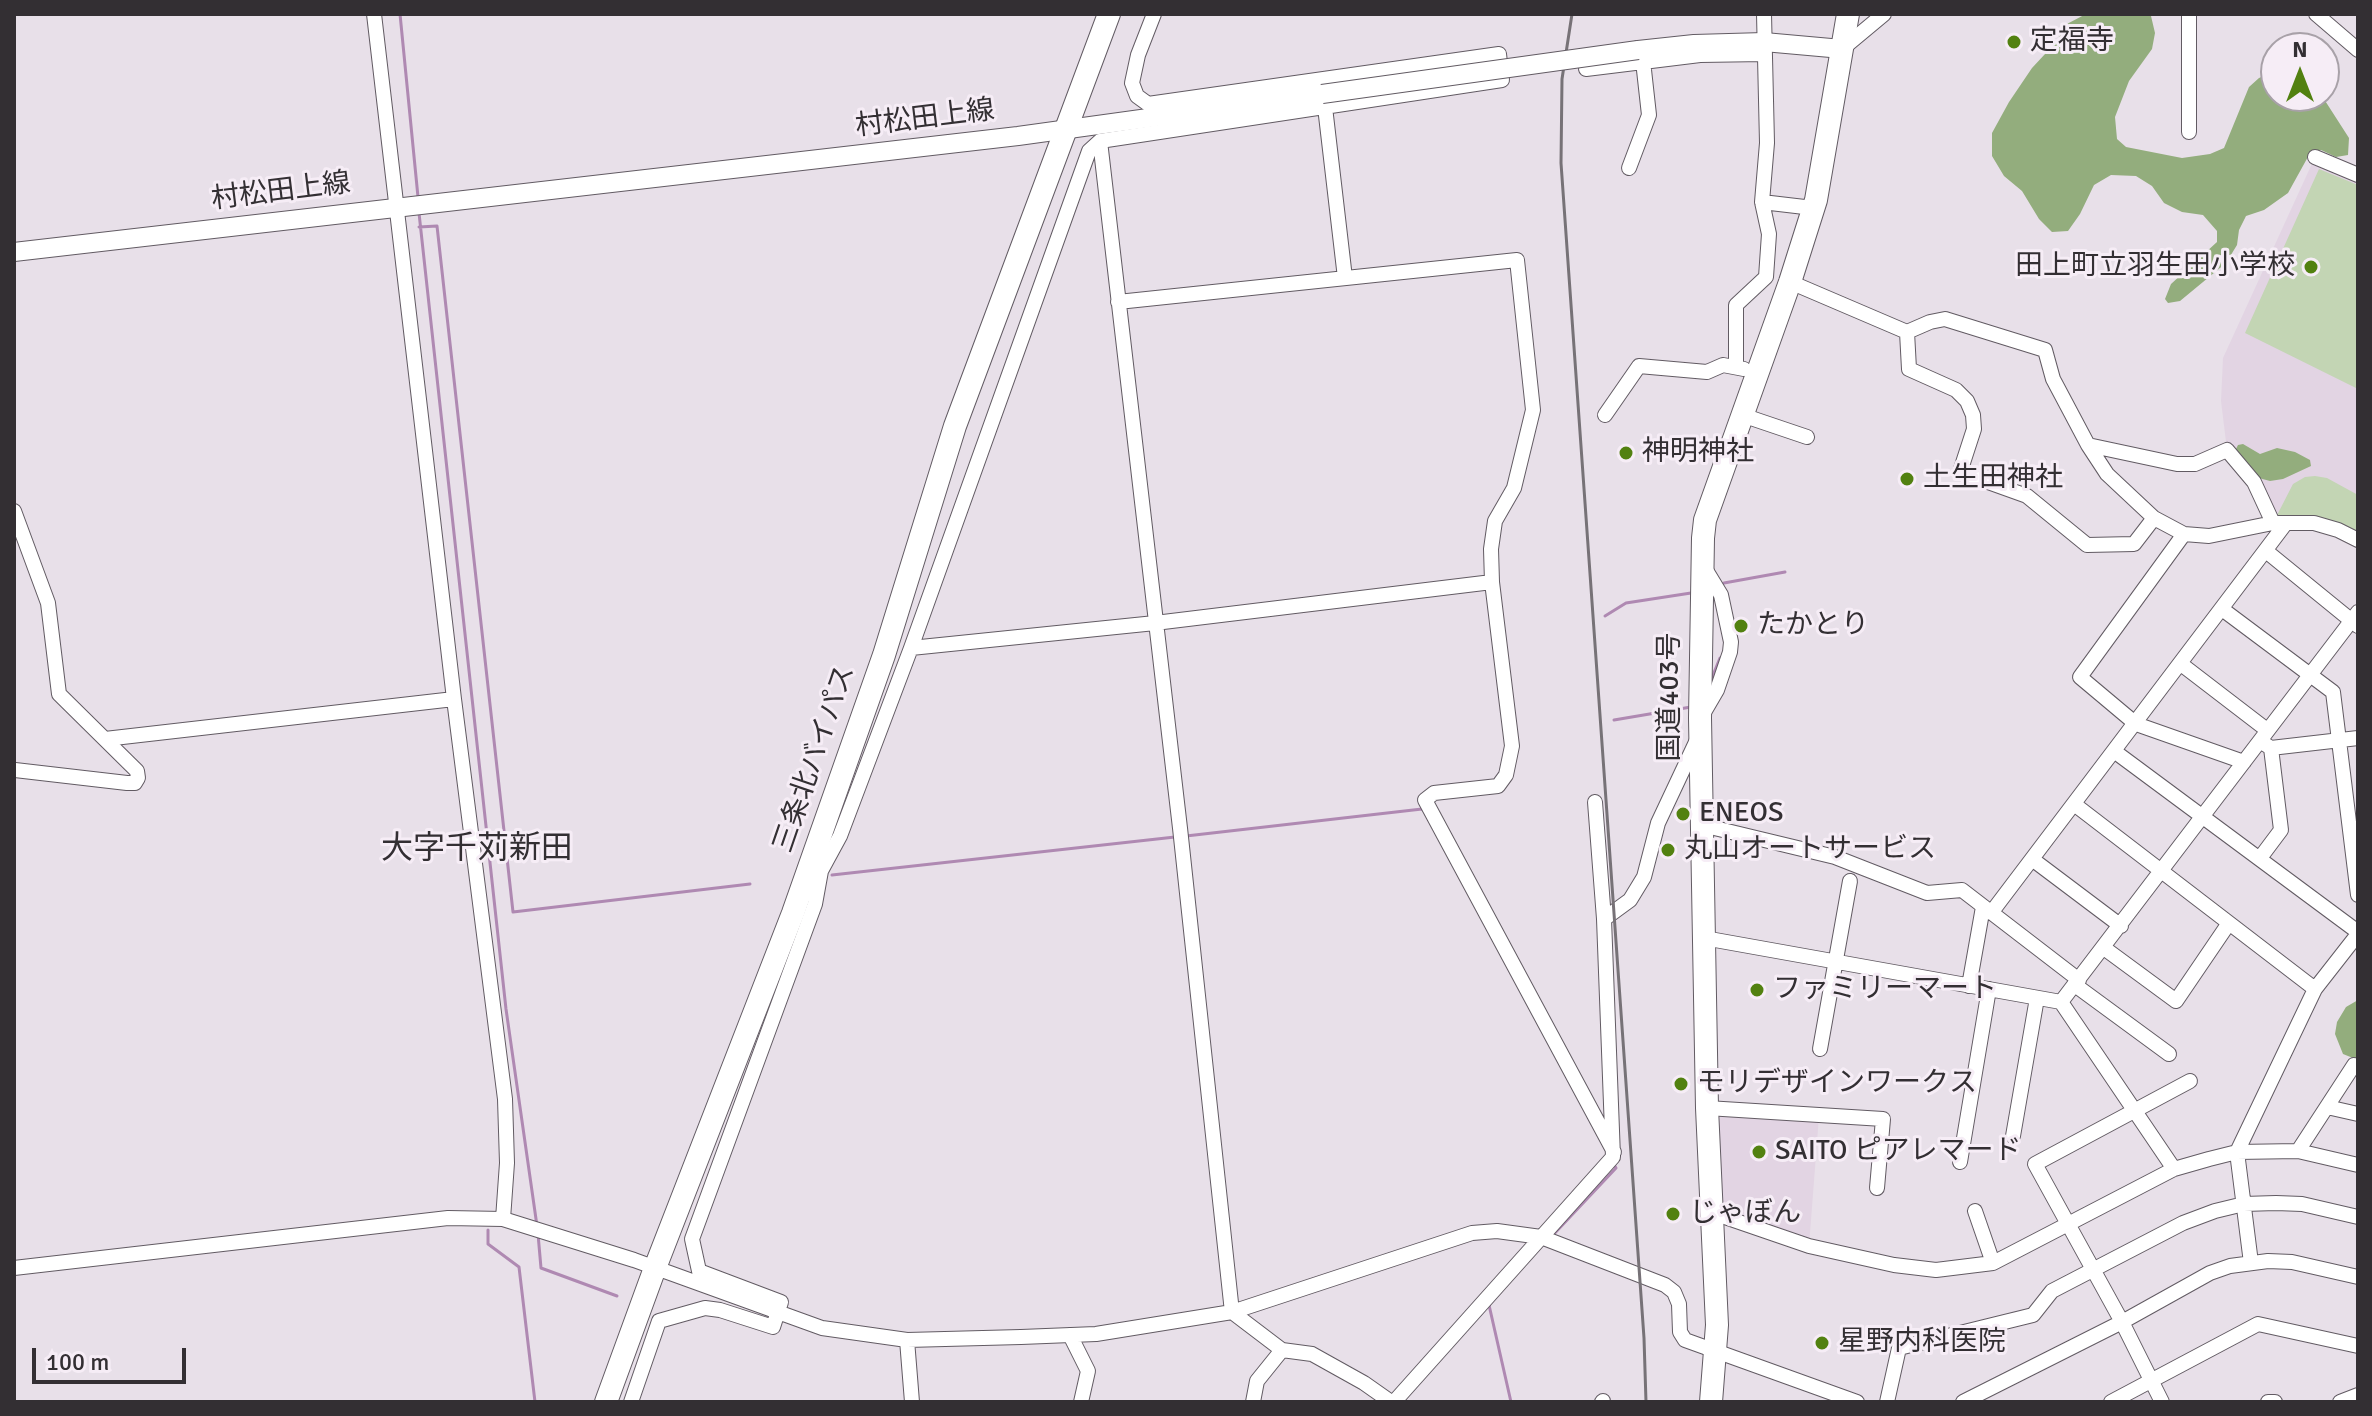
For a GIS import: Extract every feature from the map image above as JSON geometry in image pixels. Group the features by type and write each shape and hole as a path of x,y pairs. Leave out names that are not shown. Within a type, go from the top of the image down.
{"highway":[{"name":"三条北バイパス","path":"606,1402 793,913 884,655 955,426 1109,14"},
{"name":"国道403号","path":"1711,1402 1717,1325 1710,1212 1702,825 1702,563 1705,520 1742,415 1746,369 1790,282 1813,208 1827,144 1848,14"}],"main road":[{"name":"村松田上線","path":"14,252 1323,100 1641,55 1694,44 1842,49"}],"street":[{"path":"374,14 412,204 454,699 505,1099 507,1163 503,1219"},
{"path":"631,1402 659,1321 705,1308 773,1327 781,1302 699,1271 692,1239 815,904 821,871 840,836 911,648 1089,151 1100,141 1323,100 1502,80 1499,54 1148,104 1137,96 1132,83 1138,55 1154,14"},
{"path":"1605,415 1639,366 1707,372 1723,365 1746,369 1736,305 1766,277 1769,234 1762,202 1767,143 1764,14"},
{"path":"1842,49 1884,14"},
{"path":"2189,14 2189,132"},
{"path":"2316,14 2358,50"},
{"path":"1586,69 1641,55 1649,115 1629,168"},
{"path":"1323,100 1345,278"},
{"path":"1100,141 1232,1312 1282,1350 1312,1354 1392,1402 1614,1152 1604,919 1595,802"},
{"path":"2315,157 2358,175"},
{"path":"1762,202 1813,208"},
{"path":"1118,302 1517,260 1533,410 1514,488 1495,521 1491,549 1492,582 1512,746 1506,775 1498,786 1434,793 1425,800 1614,1152"},
{"path":"1790,282 1907,332 1945,319 2045,350 2053,379 2107,474 2154,518 2184,534 2209,536 2280,523 2314,523 2358,540"},
{"path":"1907,332 1909,369 1956,390 1967,401 1973,415 1974,429 1960,472 2027,496 2087,545 2134,544 2154,518"},
{"path":"1742,415 1807,437"},
{"path":"2088,445 2177,464 2195,464 2227,450 2254,482 2280,523"},
{"path":"14,511 48,603 59,694 137,771 138,778 135,783 15,770"},
{"path":"1969,986 1987,910 2032,859 2136,724 2266,551 2280,523"},
{"path":"2184,534 2080,677 2136,724 2244,762"},
{"path":"2061,1002 2244,762 2266,740 2310,674 2356,620 2266,551"},
{"path":"911,648 1155,623 1492,582"},
{"path":"2222,609 2333,692 2358,895"},
{"path":"2181,664 2266,740 2281,830 2260,858"},
{"path":"105,739 454,699"},
{"path":"1604,919 1630,900 1644,877 1658,823 1701,725"},
{"path":"2266,740 2358,738"},
{"path":"2114,751 2358,933 2315,989 2237,1152 2251,1263"},
{"path":"2074,804 2315,989"},
{"path":"1702,825 1835,857 1927,893 1962,890 2169,1054"},
{"path":"2032,859 2121,926"},
{"path":"1820,1049 1850,881"},
{"path":"2104,948 2176,1001 2229,923"},
{"path":"1704,938 2061,1002 2174,1169"},
{"path":"1960,1162 1989,989"},
{"path":"2013,1136 2037,998"},
{"path":"2298,1151 2354,1065 2358,1066"},
{"path":"2162,1402 2035,1164 2190,1081"},
{"path":"2327,1107 2358,1114"},
{"path":"1707,1108 1883,1119 1877,1188"},
{"path":"1710,1212 1809,1246 1894,1265 1936,1270 1993,1263 2174,1169 2237,1152 2298,1151 2358,1165"},
{"path":"1887,1402 1899,1348 2033,1315 2052,1291 2183,1223 2244,1204 2302,1204 2358,1217"},
{"path":"1975,1211 1993,1263"},
{"path":"14,1268 448,1218 503,1219 556,1234 822,1328 907,1340 1070,1335 1181,1322 1232,1312 1472,1233 1497,1231 1541,1237 1665,1285 1674,1292 1679,1304 1680,1332 1685,1340 1857,1402"},
{"path":"1963,1402 2122,1322 2210,1273 2251,1263 2292,1262 2358,1277"},
{"path":"2111,1402 2258,1324 2358,1346"},
{"path":"1070,1335 1088,1371 1081,1402"},
{"path":"907,1340 912,1402"},
{"path":"1253,1402 1257,1381 1282,1350"},
{"path":"2340,1402 2358,1395"},
{"path":"2268,1402 2275,1402"}],"shaded area":[{"name":"田上町立羽生田小学校","path":"2315,157 2358,175 2358,540 2338,530 2273,523 2227,450 2221,401 2223,358"},
{"path":"1714,1110 1819,1116 1809,1246 1710,1212"}],"green space":[{"path":"2086,14 2151,16 2155,33 2152,49 2129,81 2115,117 2117,139 2126,147 2182,158 2210,154 2224,148 2249,87 2260,78 2260,112 2332,112 2349,138 2348,155 2336,157 2321,150 2309,155 2288,193 2264,210 2246,216 2239,230 2237,245 2226,263 2180,301 2168,303 2165,299 2171,284 2217,242 2217,231 2203,215 2182,212 2164,203 2152,186 2136,176 2111,175 2094,185 2068,231 2052,232 2039,219 2022,191 2004,176 1992,156 1992,133 2009,102 2032,68 2058,40 2065,25"},
{"path":"2319,169 2358,185 2358,389 2245,333"},
{"path":"2243,444 2260,454 2277,448 2295,452 2310,460 2311,466 2283,479 2270,481 2255,477 2239,458 2236,449"},
{"path":"2305,477 2327,478 2358,495 2358,540 2338,530 2273,523 2293,484"},
{"path":"2358,1000 2358,1060 2343,1054 2335,1034 2337,1022 2346,1007"}],"waterway":[{"path":"400,14 418,197"},
{"path":"419,213 506,1009 537,1226"},
{"path":"419,227 437,226 513,912 750,884"},
{"path":"1724,583 1785,572"},
{"path":"1605,616 1626,603 1691,593"},
{"path":"1711,680 1720,658"},
{"path":"1614,720 1691,707"},
{"path":"1186,836 1424,811"},
{"path":"832,875 1175,837"},
{"path":"1553,1235 1616,1168 1613,1163"},
{"path":"488,1230 488,1244 519,1267 535,1402"},
{"path":"538,1234 541,1268 617,1296"},
{"path":"1489,1305 1511,1402"}],"railway":[{"path":"1572,14 1562,79 1561,163 1646,1402"}],"place":[{"name":"定福寺","path":"2014,42"},
{"name":"田上町立羽生田小学校","path":"2311,267"},
{"name":"神明神社","path":"1626,453"},
{"name":"土生田神社","path":"1907,479"},
{"name":"たかとり","path":"1741,626"},
{"name":"ENEOS","path":"1683,814"},
{"name":"丸山オートサービス","path":"1668,850"},
{"name":"ファミリーマート","path":"1757,990"},
{"name":"モリデザインワークス","path":"1681,1084"},
{"name":"SAITO ピアレマード","path":"1759,1152"},
{"name":"じゃぼん","path":"1673,1214"},
{"name":"星野内科医院","path":"1822,1343"}],"district":[{"name":"大字千苅新田","path":"477,850"}]}
